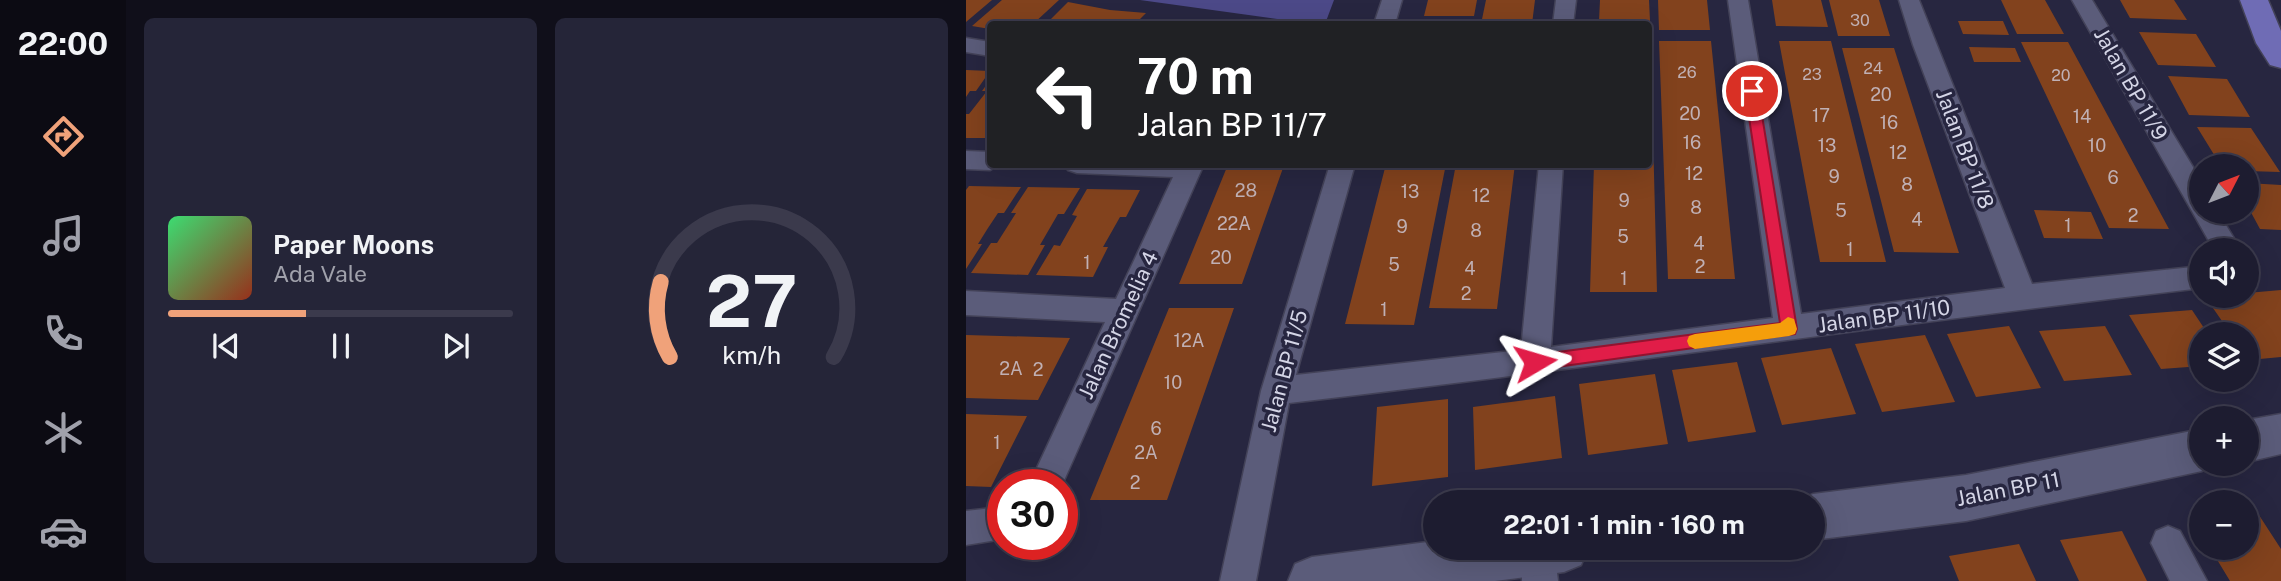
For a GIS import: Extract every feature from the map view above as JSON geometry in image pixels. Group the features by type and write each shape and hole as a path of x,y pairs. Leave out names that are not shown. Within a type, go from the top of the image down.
{"main road":[{"path":"2254,0 2271,43 2281,58"}],"street":[{"path":"1386,21 1392,0"},
{"path":"1563,21 1566,0"},
{"path":"1738,0 1789,329"},
{"name":"Jalan BP 11/8","path":"1909,0 1924,45 2023,297"},
{"name":"Jalan BP 11/9","path":"2082,0 2189,183"},
{"path":"966,45 987,48"},
{"path":"966,160 987,161"},
{"name":"Jalan Bromelia 4","path":"1052,469 1191,168"},
{"name":"Jalan BP 11/5","path":"1238,581 1276,391 1342,168"},
{"path":"1535,362 1552,168"},
{"name":"Jalan BP 11/10","path":"1276,391 1535,362 2023,297 2189,278"},
{"path":"966,303 1124,311"},
{"path":"2259,439 2281,434"},
{"name":"Jalan BP 11","path":"1825,516 1966,498 2189,453"},
{"path":"966,528 987,525"},
{"path":"2168,543 2189,581"},
{"path":"1312,581 1548,560"}],"shaded area":[{"path":"1140,0 1334,0 1326,21 1292,21"}],"building":[{"path":"966,0 992,0 966,22"},
{"path":"1002,0 1059,0 1036,21 987,21 987,28 972,26"},
{"path":"1428,0 1477,0 1474,16 1424,16"},
{"path":"1486,0 1535,0 1532,21 1482,21"},
{"path":"1600,0 1649,0 1650,21 1599,21"},
{"path":"1658,0 1707,0 1710,30 1659,30"},
{"path":"1772,0 1821,0 1828,27 1776,26"},
{"path":"1829,0 1879,0 1890,36 1838,36"},
{"path":"2001,0 2045,0 2064,34 2017,34"},
{"path":"2120,0 2174,0 2187,20 2130,18"},
{"path":"1068,2 1146,13 1138,21 1050,20"},
{"path":"1958,21 2003,21 2009,35 1963,34"},
{"path":"2139,32 2196,34 2216,67 2158,65"},
{"path":"1659,41 1711,41 1735,279 1668,279"},
{"path":"1779,41 1831,41 1886,262 1820,262"},
{"path":"2021,42 2068,42 2169,229 2109,228"},
{"path":"1969,47 2015,48 2021,62 1974,62"},
{"path":"1842,48 1894,48 1959,253 1894,252"},
{"path":"966,70 987,71 987,75 976,91 970,91 966,97"},
{"path":"2168,76 2227,79 2250,117 2189,115"},
{"path":"987,91 987,138 966,138 966,114 969,114"},
{"path":"1652,94 1657,292 1590,292 1594,168 1652,168"},
{"path":"2197,127 2251,128 2280,172 2259,171 2259,154 2214,154"},
{"path":"1227,168 1283,168 1242,284 1179,284"},
{"path":"1385,168 1445,168 1414,325 1345,324"},
{"path":"1455,168 1515,168 1497,309 1429,308"},
{"path":"2259,184 2281,185 2281,230 2260,229 2257,224"},
{"path":"969,186 1021,187 1004,213 998,213 966,269 966,190"},
{"path":"1028,187 1080,188 1064,214 1058,214 1040,245 1045,245 1028,275 971,273 991,243 997,243 1016,213 1011,213"},
{"path":"1087,189 1140,190 1126,217 1120,217 1103,247 1108,247 1093,277 1036,275 1054,245 1060,246 1077,216 1072,215"},
{"path":"2034,210 2091,212 2103,239 2044,238"},
{"path":"2281,290 2281,357 2259,359 2259,322 2223,322 2213,308 2259,308 2259,292"},
{"path":"1169,308 1234,308 1167,500 1090,500"},
{"path":"2192,310 2200,322 2189,322 2189,367 2161,369 2129,315"},
{"path":"2009,326 2041,388 1976,397 1947,334"},
{"path":"2105,326 2132,375 2064,381 2039,331"},
{"path":"966,335 1070,338 1038,400 966,398"},
{"path":"1925,335 1955,402 1882,412 1855,344"},
{"path":"1831,348 1856,414 1782,425 1761,358"},
{"path":"1737,362 1756,432 1688,442 1672,370"},
{"path":"1655,374 1668,444 1588,455 1579,384"},
{"path":"1555,396 1562,458 1475,470 1473,407"},
{"path":"1448,399 1448,477 1372,486 1377,407"},
{"path":"966,414 1027,416 1000,469 987,469 987,487 966,486"},
{"path":"2259,515 2281,549 2281,581 2230,581 2217,560 2259,560"},
{"path":"2122,531 2147,581 2079,581 2060,540"},
{"path":"2019,544 2036,581 1959,581 1949,556"}],"slow traffic":[{"path":"1695,341 1789,329 1788,324"}],"route":[{"path":"1535,362 1789,329 1752,91"}]}
